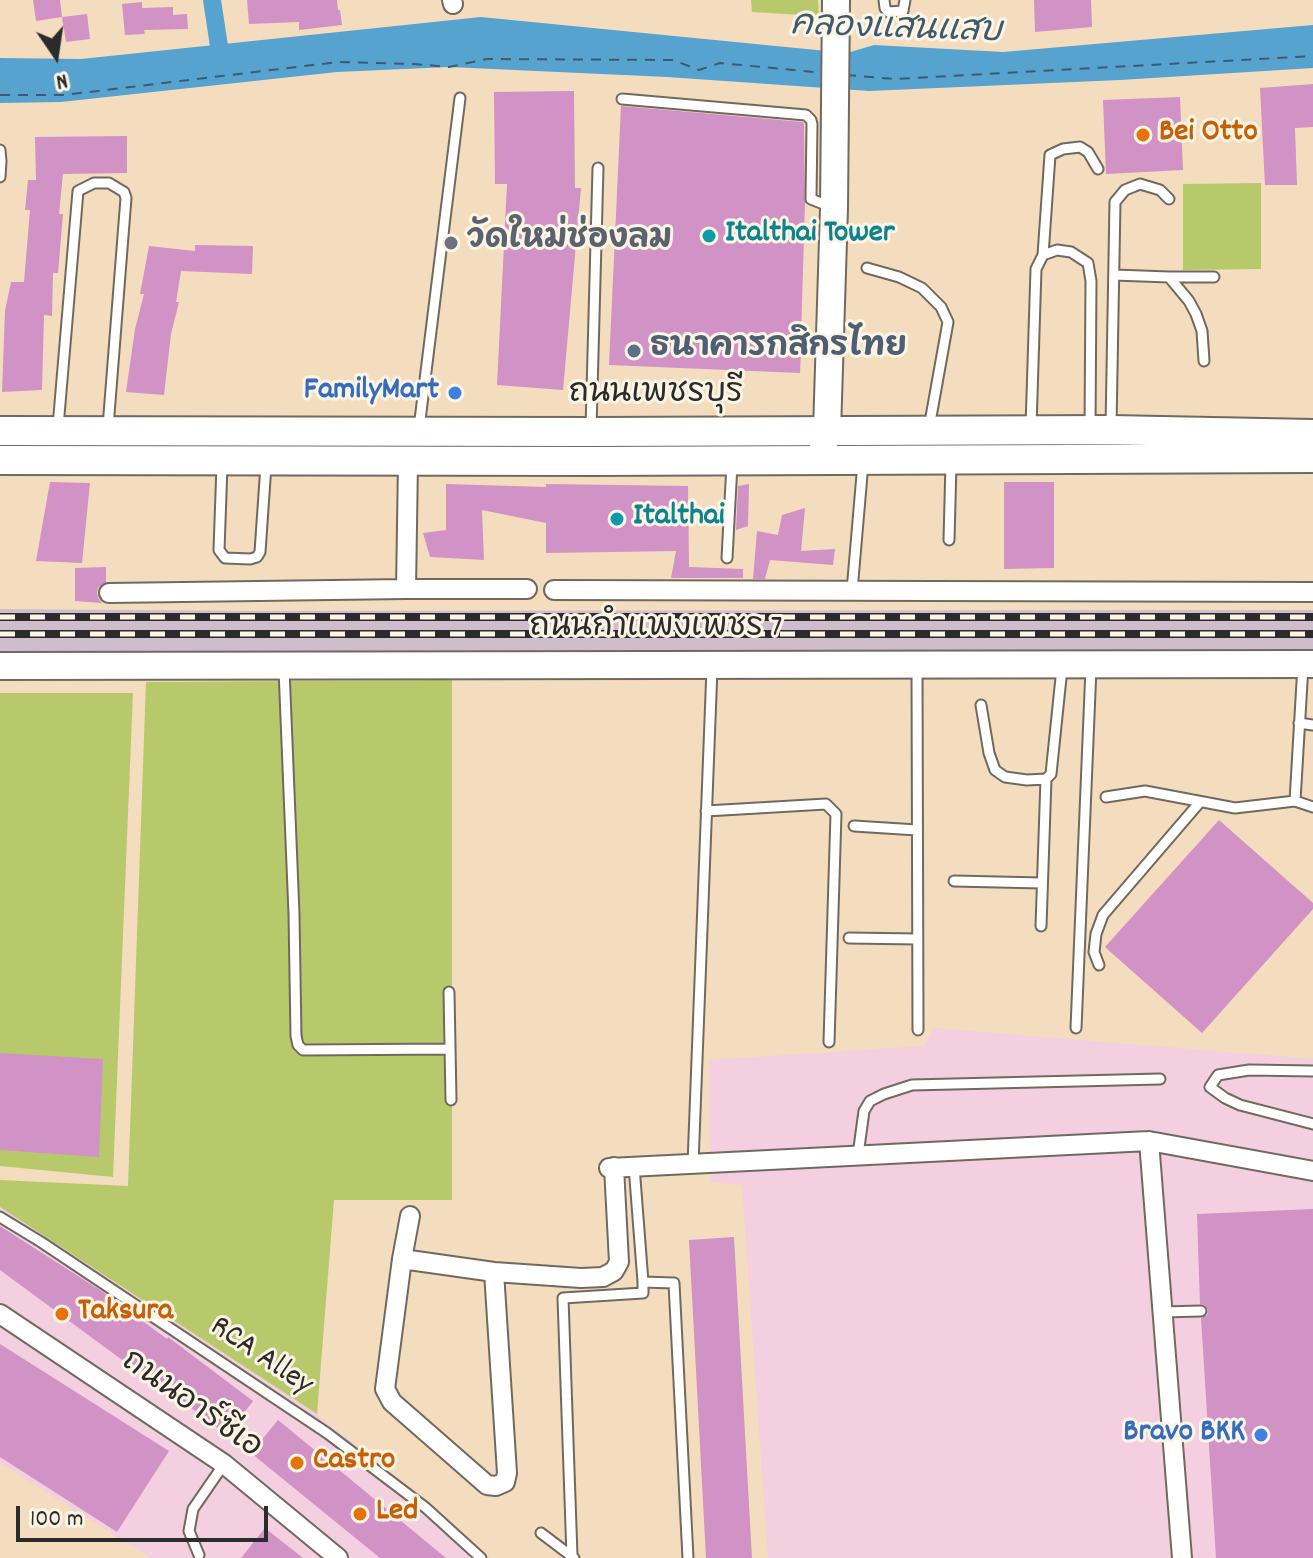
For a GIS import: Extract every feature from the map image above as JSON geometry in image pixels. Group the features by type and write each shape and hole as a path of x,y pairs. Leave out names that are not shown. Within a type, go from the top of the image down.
{"main road":[{"name":"ถนนเพชรบุรี","path":"0,431 1100,430 1313,434"},
{"path":"399,462 405,432"},
{"name":"ถนนเพชรบุรี","path":"0,460 399,462 1313,458"}],"street":[{"path":"819,460 827,431 836,1"},
{"path":"399,462 406,589"},
{"path":"109,593 527,589"},
{"path":"554,590 1313,592"},
{"name":"ถนนกำแพงเพชร 7","path":"0,666 1308,664"},
{"path":"1149,1141 1182,1558"},
{"path":"402,1259 494,1272 603,1277 614,1271 619,1262 612,1168 1149,1141 1313,1171"},
{"path":"410,1216 385,1389 392,1402 475,1475 487,1485 496,1486 505,1482 507,1473 494,1272"},
{"name":"ถนนอาร์ซีเอ","path":"0,1314 224,1464 338,1558"}],"lane":[{"path":"884,0 888,12 903,11 905,0"},
{"path":"405,432 460,98"},
{"path":"622,99 806,115 812,124 811,199 834,208"},
{"path":"1031,431 1036,269 1043,255 1050,155 1063,149 1080,147 1088,152 1098,169"},
{"path":"0,150 0,177"},
{"path":"591,432 598,168"},
{"path":"57,431 78,191 94,183 109,183 124,192 126,198 107,430"},
{"path":"1100,430 1114,275 1115,202 1125,190 1140,184 1160,190 1169,199"},
{"path":"1043,255 1057,250 1071,252 1088,263 1100,430"},
{"path":"867,268 899,277 922,288 941,307 948,322 928,431"},
{"path":"1114,275 1214,277"},
{"path":"1169,277 1196,314 1202,331 1204,361"},
{"path":"802,343 829,356"},
{"path":"852,591 864,460"},
{"path":"949,540 951,460"},
{"path":"222,461 219,550 225,558 250,559 260,552 266,461"},
{"path":"727,558 732,461"},
{"path":"1295,801 1299,723 1308,664"},
{"path":"284,665 298,1045 303,1050 449,1049"},
{"path":"693,1164 712,665"},
{"path":"917,665 918,1030"},
{"path":"981,705 995,770 1005,777 1046,779 1051,774 1063,665"},
{"path":"1076,1028 1091,665"},
{"path":"1299,723 1313,725"},
{"path":"1041,926 1046,779"},
{"path":"1106,797 1145,791 1235,808 1295,801 1313,807"},
{"path":"1099,965 1094,952 1103,915 1200,802"},
{"path":"706,811 826,804 836,814 829,1042"},
{"path":"854,826 917,830"},
{"path":"954,881 1042,883"},
{"path":"849,938 917,939"},
{"path":"449,992 451,1100"},
{"path":"1313,1071 1249,1070 1218,1075 1210,1087 1240,1105 1313,1124"},
{"path":"858,1155 864,1111 870,1101 912,1085 1160,1079"},
{"path":"573,1557 563,1298 643,1293 634,1166"},
{"name":"RCA Alley","path":"0,1217 327,1433 426,1508 481,1558"},
{"path":"643,1282 674,1283 688,1558"},
{"path":"1162,1312 1201,1311"},
{"path":"199,1555 189,1531 193,1509 224,1464"},
{"path":"541,1533 573,1557"}],"shaded area":[{"path":"0,609 1313,610 1313,676 0,661"},
{"path":"934,1028 1313,1059 1313,1558 768,1558 742,1185 711,1182 709,1060 924,1046"},
{"path":"0,1207 317,1414 490,1558 151,1558 0,1463"}],"green space":[{"path":"751,0 818,0 819,16 752,12"},
{"path":"1261,183 1261,269 1183,270 1183,184"},
{"path":"452,680 452,1200 334,1200 317,1414 0,1207 0,1180 128,1186 146,682"},
{"path":"0,693 133,693 113,1177 0,1166"}],"water":[{"path":"481,17 847,53 874,45 1003,52 1313,25 1313,68 869,91 667,77 449,67 337,72 61,102 0,103 0,58 81,59"}],"building":[{"path":"33,0 60,0 62,17 36,21"},
{"path":"247,0 337,0 342,25 299,30 299,22 249,24"},
{"path":"1034,0 1091,0 1092,27 1035,32"},
{"path":"142,2 142,8 173,7 173,15 187,14 188,29 144,30 145,34 125,35 122,4"},
{"path":"87,14 90,39 66,42 62,17"},
{"path":"1313,84 1313,127 1295,128 1297,185 1265,185 1260,88"},
{"path":"574,91 575,188 581,188 563,390 497,385 507,184 495,184 494,92"},
{"name":"Bei Otto","path":"1180,97 1183,170 1106,174 1103,100"},
{"name":"Italthai Tower","path":"621,106 803,122 805,203 801,336 795,343 801,351 800,373 609,365"},
{"path":"127,136 127,173 63,174 58,273 53,273 52,316 44,315 42,390 2,392 5,311 11,282 24,282 30,210 25,210 28,180 36,180 35,137"},
{"path":"195,245 253,246 252,274 181,271 164,395 126,392 135,329 144,294 140,294 149,246 195,251"},
{"path":"50,482 90,483 82,563 36,561"},
{"path":"1004,482 1054,482 1054,568 1004,569"},
{"name":"Italthai","path":"446,484 688,486 689,567 743,569 743,578 671,578 676,551 546,553 546,523 482,510 484,560 430,557 423,533 446,530"},
{"path":"749,484 748,526 736,530 738,486"},
{"path":"805,508 801,551 835,549 833,565 770,560 765,579 753,579 757,531 778,535 782,515"},
{"path":"106,567 106,582 97,592 102,603 75,601 75,568"},
{"path":"1219,820 1313,903 1313,909 1202,1033 1105,947"},
{"path":"0,1053 103,1059 99,1157 0,1150"},
{"name":"Bravo BKK","path":"1313,1209 1313,1558 1216,1558 1201,1318 1207,1315 1208,1310 1200,1304 1197,1214"},
{"path":"0,1226 103,1292 253,1401 227,1435 0,1270"},
{"path":"734,1237 752,1558 706,1558 689,1240"},
{"path":"0,1344 169,1451 117,1532 0,1457"},
{"path":"278,1420 446,1558 380,1558 251,1453"},
{"path":"265,1528 303,1558 241,1558"}],"waterway":[{"path":"212,0 222,66"}],"ferry route":[{"path":"846,75 895,79 1313,56"},
{"path":"0,95 64,95 338,62 449,67 487,59 673,60 699,70 720,63 824,73"}],"railway":[{"path":"0,617 1313,617"},
{"path":"0,634 1313,634"}],"place":[{"name":"Bei Otto","path":"1143,135"},
{"name":"Italthai Tower","path":"709,236"},
{"name":"วัดใหม่ช่องลม","path":"451,243"},
{"name":"ธนาคารกสิกรไทย","path":"634,351"},
{"name":"FamilyMart","path":"455,393"},
{"name":"Italthai","path":"617,519"},
{"name":"Taksura","path":"62,1314"},
{"name":"Bravo BKK","path":"1261,1435"},
{"name":"Castro","path":"297,1463"},
{"name":"Led","path":"360,1514"}],"water label":[{"name":"คลองแสนแสบ","path":"896,32"}]}
